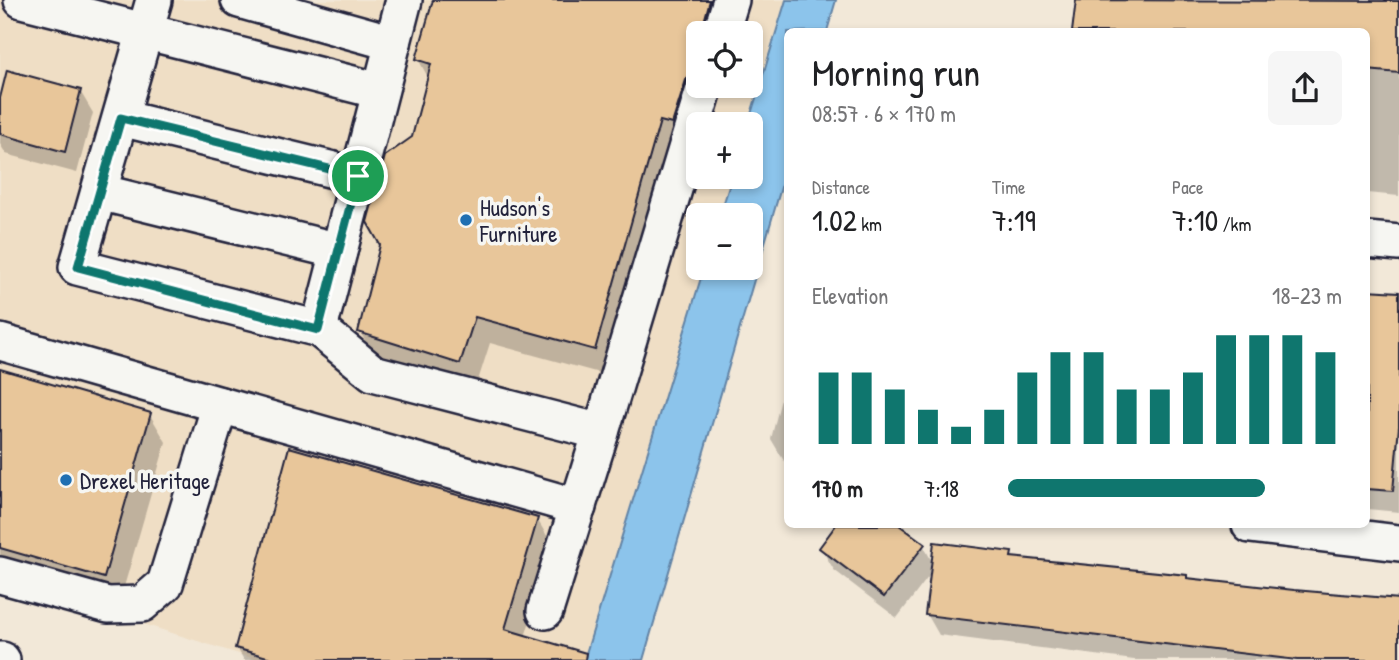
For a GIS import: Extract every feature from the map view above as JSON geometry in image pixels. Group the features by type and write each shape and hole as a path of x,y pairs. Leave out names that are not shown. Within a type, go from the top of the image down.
{"street":[{"path":"22,0 380,91"},
{"path":"154,0 78,267 318,330 373,373 601,432"},
{"path":"239,0 393,43"},
{"path":"318,330 404,0"},
{"path":"725,21 731,0"},
{"path":"545,611 701,98"},
{"path":"121,118 358,176"},
{"path":"99,192 339,251"},
{"path":"1370,240 1399,243"},
{"path":"0,342 578,507"},
{"path":"0,575 108,605 142,604 165,584 220,405"},
{"path":"1275,528 1399,543"}],"shaded area":[{"path":"0,0 786,0 763,75 763,21 686,21 686,98 756,98 752,112 686,112 686,189 728,189 724,203 686,203 686,280 700,280 583,660 258,660 0,579"}],"water":[{"path":"786,0 836,0 828,28 784,28 784,177 763,249 763,203 724,203 728,189 763,189 763,112 752,112 756,98 763,98 763,75"},
{"path":"700,280 754,280 643,660 584,660"}],"building":[{"path":"433,0 710,0 704,21 686,21 686,80 672,124 660,121 595,350 475,317 460,364 358,332 380,245 367,222 385,156 412,137 431,64 416,59"},
{"path":"1076,0 1399,1 1399,73 1370,70 1370,28 1072,28"},
{"path":"7,70 81,90 65,152 0,134 0,98"},
{"path":"1370,290 1399,292 1399,426 1393,491 1370,489"},
{"name":"Drexel Heritage","path":"0,369 151,413 104,578 0,548"},
{"path":"289,447 538,518 505,629 586,653 585,660 278,660 235,648"},
{"path":"834,528 903,528 925,544 884,597 819,548"},
{"path":"934,542 1012,552 1011,557 1187,575 1187,578 1294,590 1399,599 1399,660 1297,660 925,615"}],"place":[{"name":"Hudson's Furniture","path":"466,220"},
{"name":"Drexel Heritage","path":"66,480"}],"route":[{"path":"121,118 358,176 318,330 78,267 121,118"}]}
